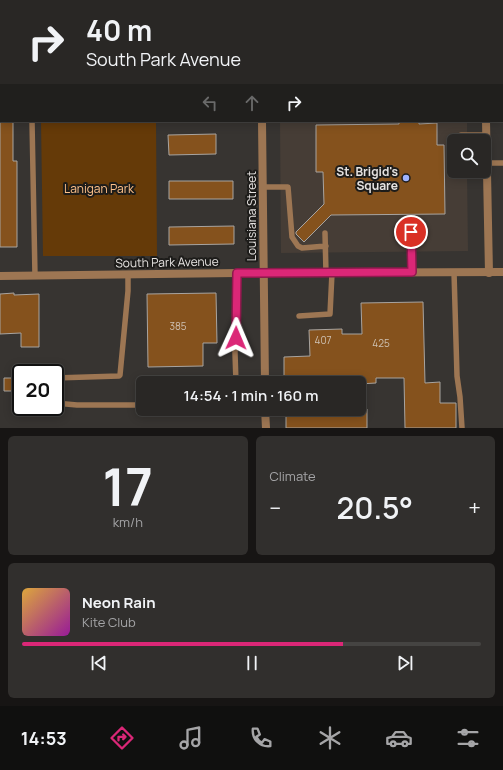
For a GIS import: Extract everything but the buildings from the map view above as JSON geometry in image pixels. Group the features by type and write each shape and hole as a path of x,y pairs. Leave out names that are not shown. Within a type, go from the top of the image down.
{"street":[{"name":"Louisiana Street","path":"262,122 265,376"},
{"path":"486,122 486,134"},
{"path":"487,178 489,273"},
{"name":"South Park Avenue","path":"0,276 503,272"},
{"path":"266,416 266,428"}],"lane":[{"path":"32,122 35,276"},
{"path":"491,163 503,163"},
{"path":"263,187 288,187 292,237 298,246 302,248 326,246"},
{"path":"411,232 412,272"},
{"path":"299,316 330,314 329,273 325,233"},
{"path":"454,272 458,376 462,428"},
{"path":"236,376 237,273"},
{"path":"64,378 120,375 128,291 128,274"},
{"path":"64,404 136,405"}],"shaded area":[{"path":"280,122 467,122 467,134 447,134 447,178 467,178 468,251 281,253"}],"green space":[{"name":"Lanigan Park","path":"41,122 156,122 157,256 43,256"}],"place":[{"name":"St. Brigid's Square","path":"406,178"}],"route":[{"path":"236,338 237,273 412,272 411,232"}]}
